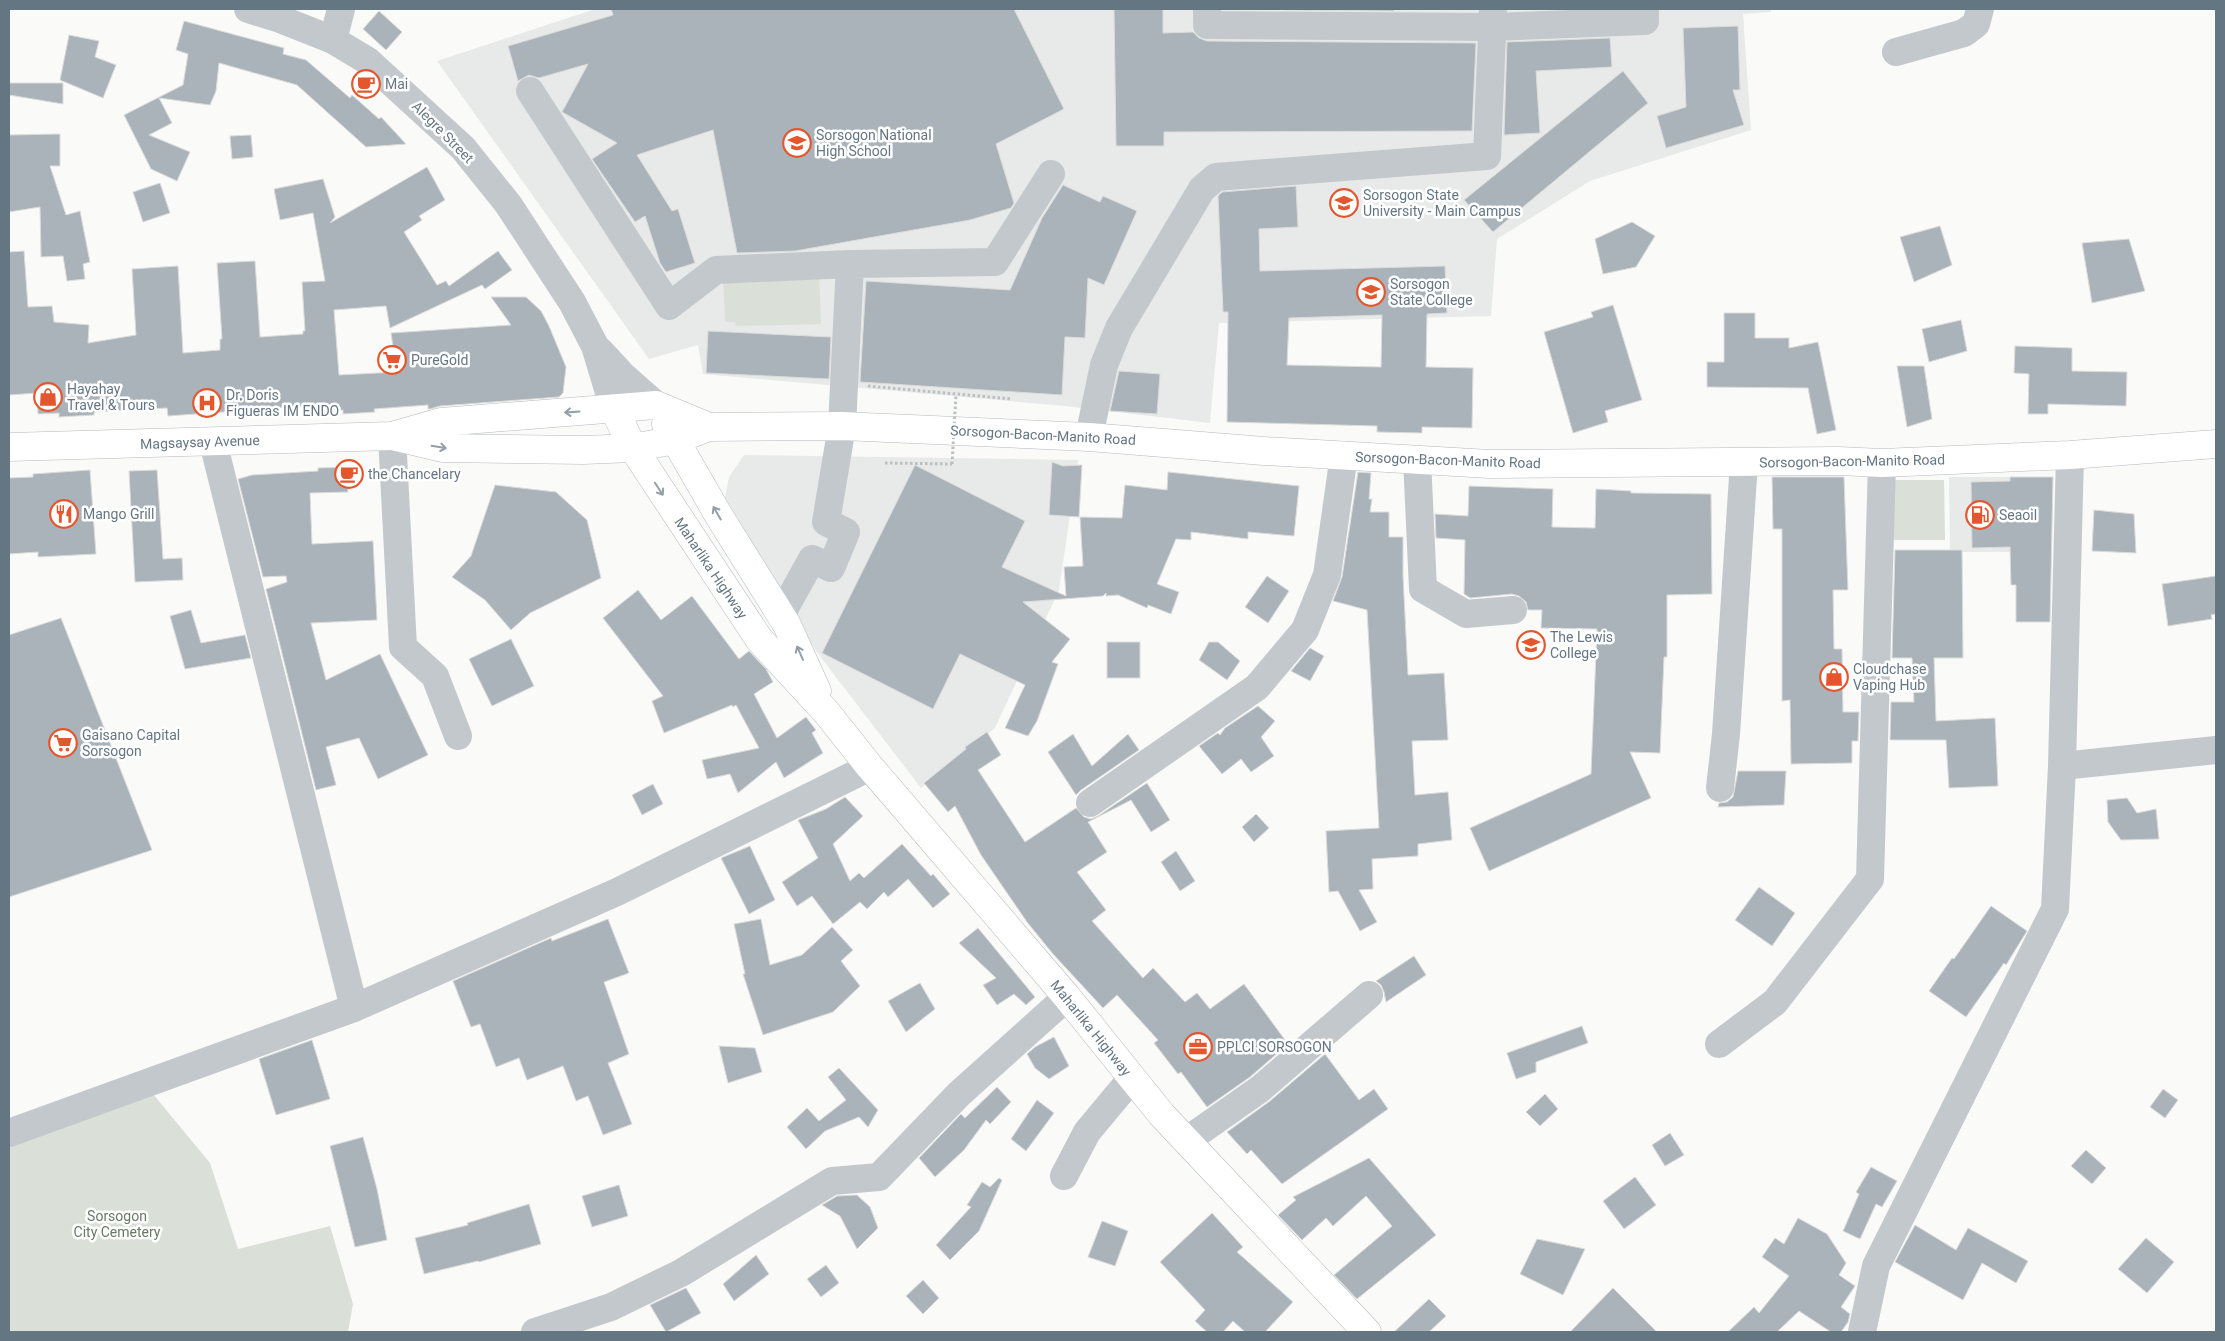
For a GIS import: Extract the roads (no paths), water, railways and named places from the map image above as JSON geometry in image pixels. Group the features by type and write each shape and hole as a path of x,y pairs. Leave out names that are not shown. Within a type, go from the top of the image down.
{"main road":[{"name":"Sorsogon-Bacon-Manito Road","path":"656,405 709,427"},
{"name":"Magsaysay Avenue","path":"9,447 392,436 441,422 656,405"},
{"name":"Maharlika Highway","path":"656,405 719,516 781,615 827,713"},
{"name":"Maharlika Highway","path":"614,409 633,448 758,639 827,713 870,767 1067,997 1186,1141 1367,1332"},
{"name":"Sorsogon-Bacon-Manito Road","path":"675,440 709,427 842,426 1089,437 1490,464 1882,463 2070,455 2216,444"},
{"name":"Magsaysay Avenue","path":"392,436 442,448 583,450 633,448 675,440"}],"street":[{"name":"Alegre Street","path":"248,9 280,18 333,40 368,61 463,148 530,235 572,302 595,346 614,409"},
{"path":"333,40 341,9"},
{"path":"1207,9 1207,25 1493,18 1645,21 1645,9"},
{"path":"1896,52 1964,33 1976,24 1980,9"},
{"path":"1089,437 1104,365 1119,328 1202,189 1216,176 1487,156 1493,18"},
{"path":"530,91 669,306 716,270 850,264 995,262 1051,174"},
{"path":"781,615 812,559 832,568 846,532 826,522 842,426 850,264"},
{"name":"Alegre Street","path":"595,346 622,375 656,405"},
{"path":"392,436 404,647 435,676 458,736"},
{"path":"214,442 354,1008"},
{"path":"1090,803 1256,687 1305,630 1327,576 1344,455"},
{"path":"1862,1332 1876,1266 2055,909 2062,766 2070,455"},
{"path":"1417,459 1423,589 1466,614 1513,610"},
{"path":"1720,788 1726,734 1744,462"},
{"path":"1719,1044 1775,1002 1870,879 1882,463"},
{"path":"2062,766 2216,750"},
{"path":"9,1133 354,1008 617,892 870,767"},
{"path":"1186,1141 1260,1089 1369,995"},
{"path":"535,1332 611,1307 682,1273 832,1181 879,1177 959,1094 1067,997"},
{"path":"1064,1176 1087,1132 1132,1078"}],"place":[{"name":"Mai","path":"366,84"},
{"name":"Sorsogon National High School","path":"797,143"},
{"name":"Sorsogon State University - Main Campus","path":"1344,203"},
{"name":"Sorsogon State College","path":"1371,292"},
{"name":"PureGold","path":"392,360"},
{"name":"Hayahay Travel & Tours","path":"48,397"},
{"name":"Dr. Doris Figueras IM ENDO","path":"207,403"},
{"name":"the Chancelary","path":"349,474"},
{"name":"Mango Grill","path":"64,514"},
{"name":"Seaoil","path":"1980,515"},
{"name":"The Lewis College","path":"1531,645"},
{"name":"Cloudchase Vaping Hub","path":"1834,677"},
{"name":"Gaisano Capital Sorsogon","path":"63,743"},
{"name":"PPLCI SORSOGON","path":"1198,1047"}],"park label":[{"name":"Sorsogon City Cemetery","path":"117,1224"}]}
